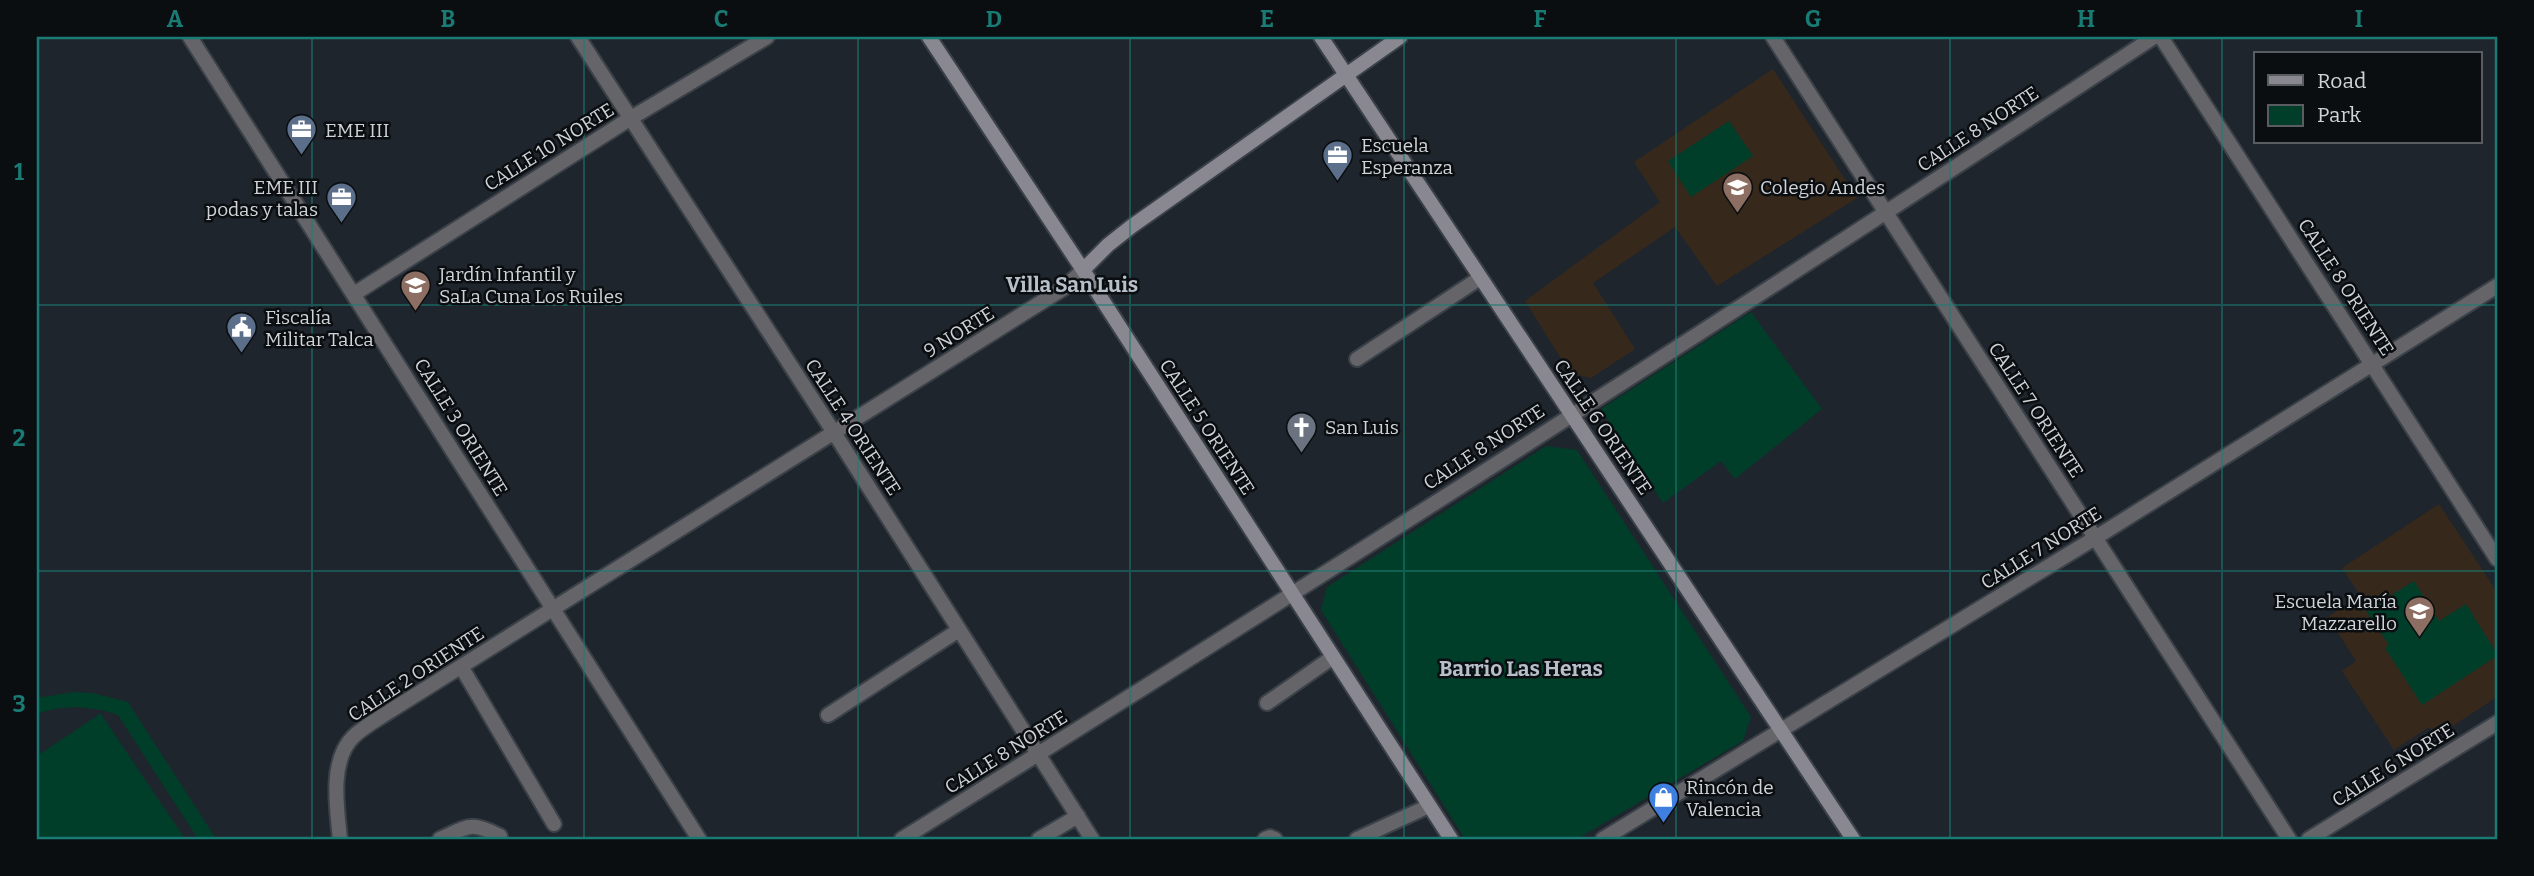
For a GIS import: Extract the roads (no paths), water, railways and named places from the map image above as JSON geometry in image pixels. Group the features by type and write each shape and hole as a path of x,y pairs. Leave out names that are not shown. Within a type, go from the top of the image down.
{"main road":[{"name":"CALLE 5 ORIENTE","path":"929,37 1451,839"},
{"name":"CALLE 6 ORIENTE","path":"1321,37 1853,839"},
{"name":"9 NORTE","path":"1083,270 1132,226 1400,37"}],"street":[{"name":"CALLE 3 ORIENTE","path":"190,37 699,839"},
{"name":"CALLE 4 ORIENTE","path":"578,37 835,434 1092,839"},
{"name":"CALLE 10 NORTE","path":"354,294 631,118 766,37"},
{"name":"CALLE 7 ORIENTE","path":"1773,37 2289,839"},
{"name":"CALLE 8 NORTE","path":"902,839 1292,594 1887,213 2154,37"},
{"name":"CALLE 8 ORIENTE","path":"2161,37 2497,559"},
{"name":"9 NORTE","path":"553,610 1064,288 1083,270"},
{"path":"1357,359 1480,278"},
{"name":"CALLE 7 NORTE","path":"1603,839 2095,538 2497,286"},
{"name":"CALLE 2 ORIENTE","path":"340,839 337,811 338,769 353,737 553,610"},
{"path":"828,715 959,630"},
{"path":"1267,703 1333,657"},
{"path":"462,668 554,824"},
{"name":"CALLE 6 NORTE","path":"2309,839 2497,723"},
{"path":"1357,839 1429,806"},
{"path":"1039,839 1077,816"},
{"path":"440,839 476,825 500,836"},
{"path":"1265,839 1275,839"}],"place":[{"name":"EME III","path":"302,157"},
{"name":"Escuela Esperanza","path":"1338,183"},
{"name":"Colegio Andes","path":"1737,214"},
{"name":"EME III podas y talas","path":"341,225"},
{"name":"Jardín Infantil y SaLa Cuna Los Ruiles","path":"416,312"},
{"name":"Fiscalía Militar Talca","path":"242,355"},
{"name":"San Luis","path":"1302,454"},
{"name":"Escuela María Mazzarello","path":"2420,639"},
{"name":"Rincón de Valencia","path":"1663,825"}],"district":[{"name":"Villa San Luis","path":"1072,285"},
{"name":"Barrio Las Heras","path":"1521,669"}]}
